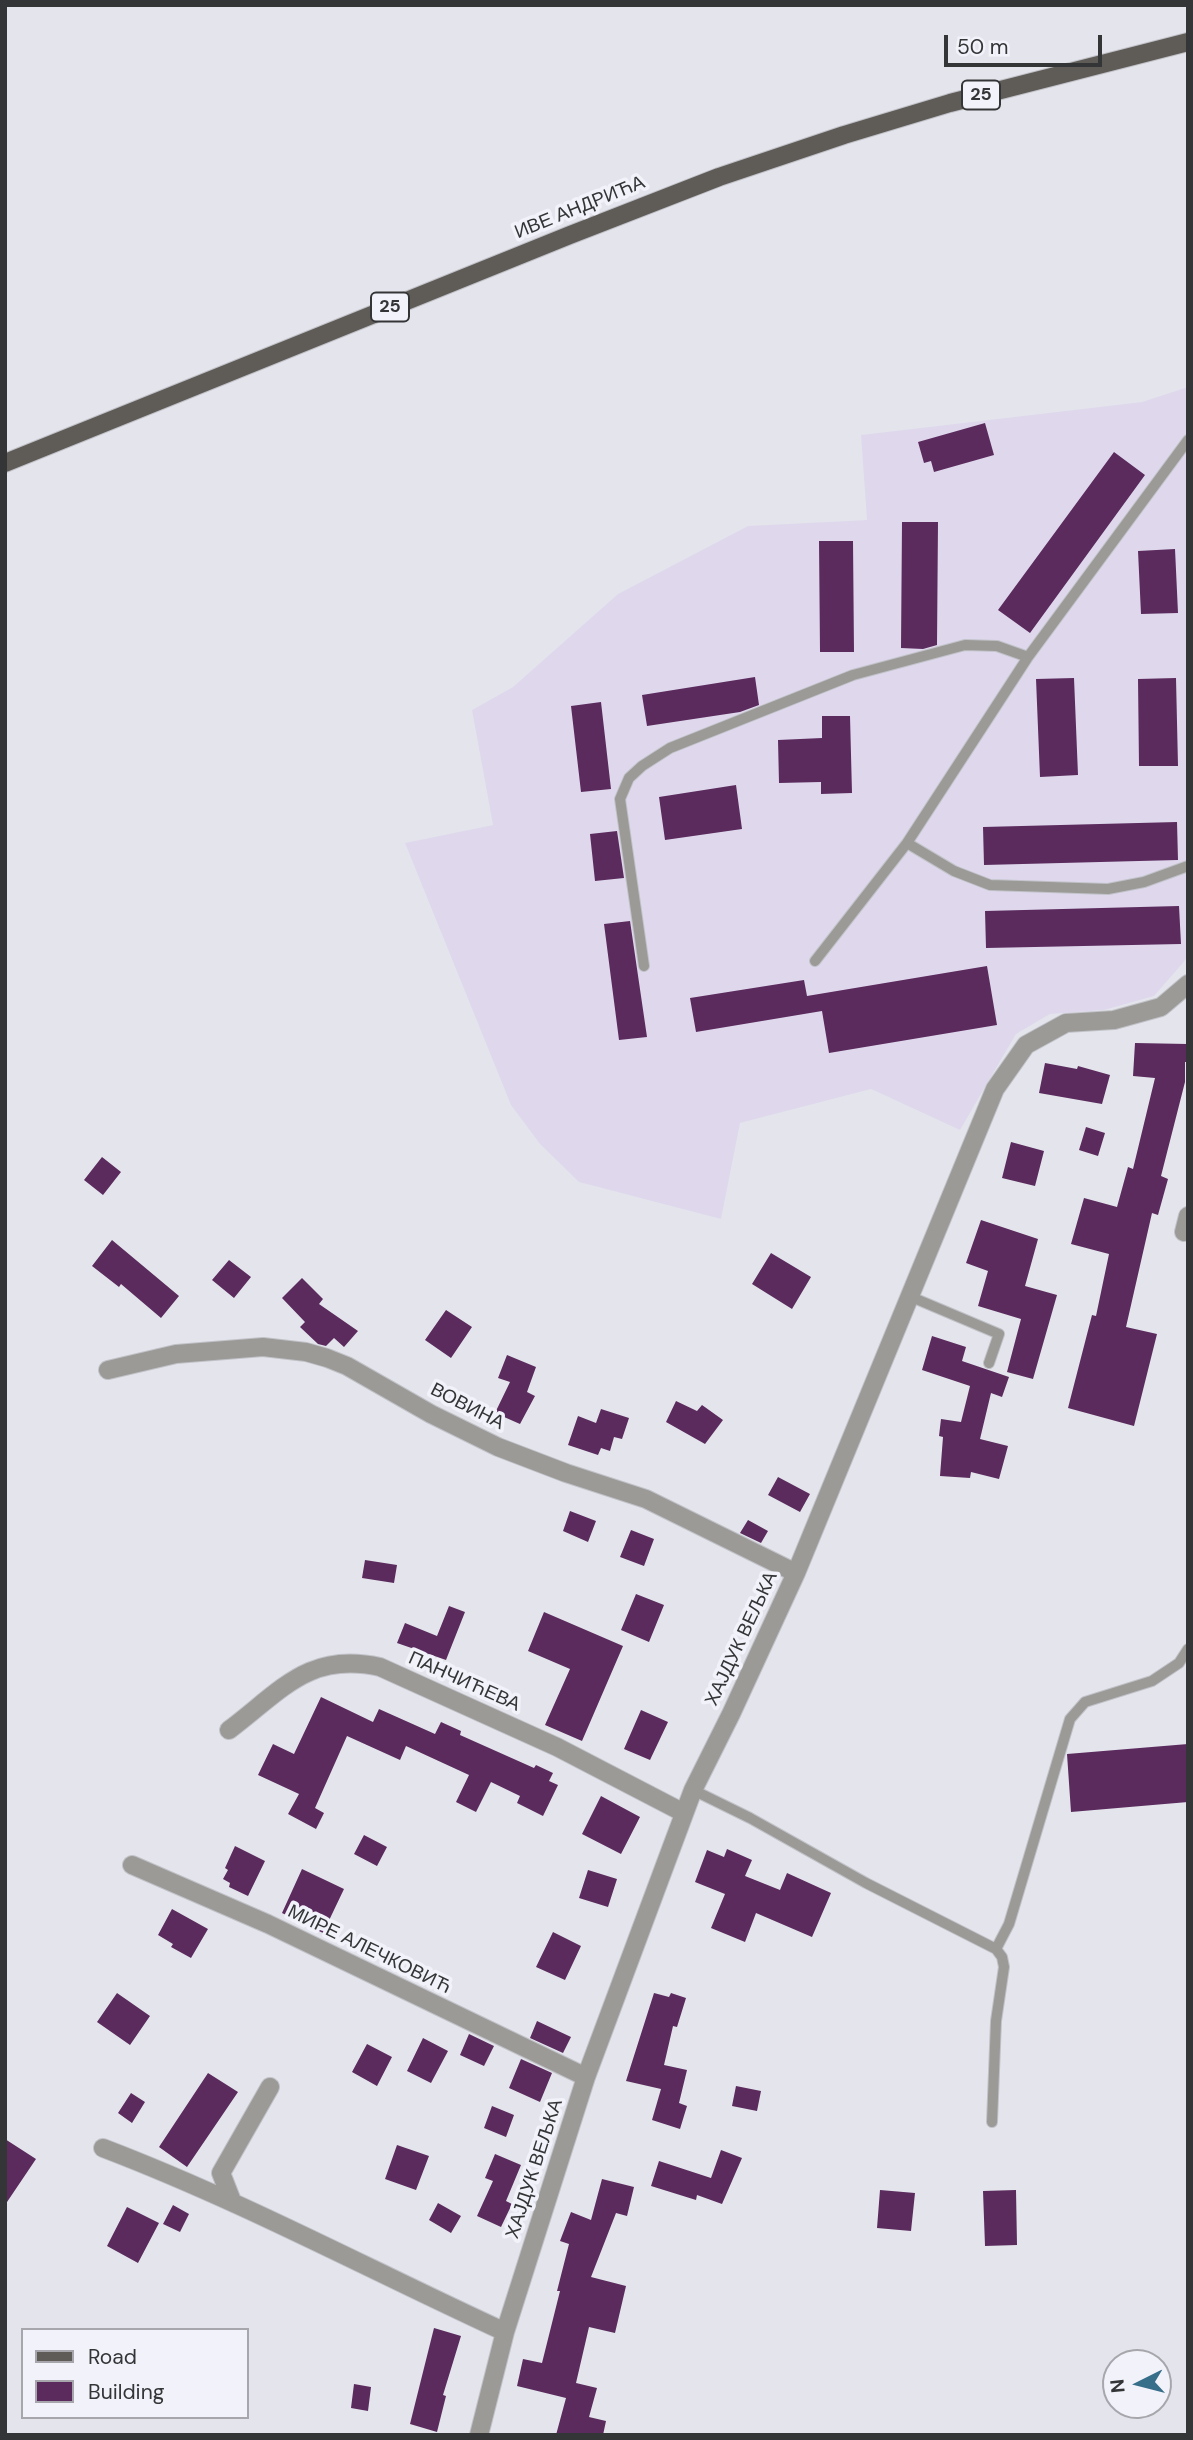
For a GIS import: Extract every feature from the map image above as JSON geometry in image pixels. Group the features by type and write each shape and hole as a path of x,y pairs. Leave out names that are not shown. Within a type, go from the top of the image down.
{"main road":[{"name":"ИВЕ АНДРИЋА","path":"5,463 570,234 731,173 950,103 1188,42"}],"street":[{"name":"ХАЈДУК ВЕЉКА","path":"479,2435 505,2332 586,2077 684,1813 796,1573 995,1089 1026,1045 1066,1023 1114,1020 1161,1007 1188,984"},
{"name":"ВОВИНА","path":"108,1370 176,1354 263,1348 295,1350 327,1358 347,1366 431,1414 498,1447 646,1499 796,1573"},
{"name":"ПАНЧИЋЕВА","path":"229,1730 307,1671 333,1664 363,1663 380,1667 557,1747 684,1813"},
{"name":"МИРЕ АЛЕЧКОВИЋ","path":"132,1865 268,1924 586,2077"},
{"path":"232,2201 220,2173 270,2087"},
{"path":"103,2148 232,2201 505,2332"}],"lane":[{"path":"815,961 907,843 1028,657 1188,440"},
{"path":"643,966 620,799 625,783 642,766 683,743 853,675 901,660 965,645 981,644 997,646 1028,657"},
{"path":"907,843 954,871 990,885 1108,889 1144,882 1188,866"},
{"path":"909,1296 999,1334 989,1363"},
{"path":"996,1949 1009,1924 1070,1718 1085,1702 1152,1681 1179,1663 1188,1649"},
{"path":"693,1790 996,1949 1002,1957 1004,1967 996,2021 992,2122"}],"shaded area":[{"path":"1188,387 1188,956 1182,964 1154,996 1104,1010 1050,1014 1016,1034 960,1130 871,1089 740,1123 721,1219 579,1182 540,1144 511,1105 405,843 493,825 472,710 513,687 618,594 748,526 867,520 861,435 1142,402"}],"building":[{"path":"985,423 994,455 934,472 931,461 924,463 918,442"},
{"path":"1114,452 1145,475 1030,633 998,610"},
{"path":"902,522 938,522 937,645 923,649 901,648"},
{"path":"819,541 853,541 854,652 820,652"},
{"path":"1175,549 1178,613 1141,614 1138,551"},
{"path":"755,677 759,705 740,712 647,726 642,695"},
{"path":"1074,678 1078,775 1040,777 1036,679"},
{"path":"1176,678 1178,766 1139,766 1138,679"},
{"path":"601,702 611,789 581,792 571,706"},
{"path":"822,716 850,716 852,793 821,794 821,782 779,783 778,740 822,738"},
{"path":"736,785 742,829 665,840 659,797"},
{"path":"1177,822 1178,860 984,865 983,827"},
{"path":"617,831 624,878 595,881 590,834"},
{"path":"1179,906 1181,944 986,948 985,911"},
{"path":"630,921 647,1037 619,1040 604,924"},
{"path":"987,966 997,1025 829,1053 822,1011 696,1032 690,998 804,980 807,996"},
{"path":"1135,1043 1188,1044 1188,1062 1185,1062 1185,1082 1161,1176 1168,1179 1158,1215 1152,1213 1126,1327 1157,1334 1134,1426 1068,1408 1092,1315 1096,1316 1109,1254 1071,1244 1084,1198 1117,1207 1128,1167 1133,1169 1155,1078 1133,1076"},
{"path":"1045,1063 1077,1069 1078,1066 1110,1075 1102,1104 1039,1093"},
{"path":"1086,1127 1105,1133 1098,1156 1079,1150"},
{"path":"1011,1142 1044,1151 1035,1186 1002,1178"},
{"path":"102,1157 121,1172 103,1195 84,1180"},
{"path":"981,1220 1038,1239 1025,1286 1057,1295 1033,1379 1007,1372 1021,1319 978,1306 988,1271 966,1263"},
{"path":"112,1240 179,1296 161,1318 121,1284 119,1287 92,1266"},
{"path":"771,1253 811,1277 792,1309 752,1284"},
{"path":"229,1260 251,1277 234,1298 212,1280"},
{"path":"302,1278 323,1299 319,1304 358,1331 344,1347 334,1338 326,1346 318,1344 300,1327 305,1322 282,1298"},
{"path":"446,1310 472,1327 451,1358 425,1340"},
{"path":"932,1336 966,1347 962,1361 1009,1377 1002,1397 991,1393 980,1439 1008,1446 999,1479 971,1472 970,1478 940,1476 943,1437 939,1436 941,1419 961,1422 970,1386 922,1370"},
{"path":"507,1355 536,1367 527,1392 535,1396 520,1424 495,1413 510,1382 498,1378"},
{"path":"676,1401 697,1411 702,1405 723,1420 705,1444 666,1422"},
{"path":"601,1409 629,1418 622,1439 614,1437 610,1451 601,1448 598,1455 568,1445 578,1416 596,1423"},
{"path":"778,1477 810,1494 800,1512 768,1495"},
{"path":"570,1511 596,1521 588,1542 563,1531"},
{"path":"748,1520 768,1531 761,1543 740,1533"},
{"path":"631,1530 654,1539 644,1566 620,1557"},
{"path":"365,1560 397,1565 394,1583 362,1578"},
{"path":"636,1594 664,1605 649,1642 621,1630"},
{"path":"449,1606 465,1612 446,1660 397,1643 405,1623 437,1636"},
{"path":"544,1612 623,1646 582,1741 545,1725 570,1669 528,1651"},
{"path":"321,1697 373,1722 379,1709 435,1734 441,1722 461,1731 460,1735 534,1768 536,1765 553,1773 549,1781 558,1785 543,1816 517,1803 520,1796 491,1782 476,1812 456,1802 469,1775 406,1746 400,1760 347,1736 315,1808 324,1813 316,1829 288,1814 299,1794 258,1775 273,1744 294,1754"},
{"path":"641,1710 668,1722 650,1760 624,1749"},
{"path":"1188,1744 1188,1802 1071,1812 1067,1754"},
{"path":"601,1796 640,1817 621,1854 582,1834"},
{"path":"364,1835 387,1847 377,1866 354,1854"},
{"path":"235,1846 265,1861 248,1896 229,1887 230,1883 223,1879"},
{"path":"727,1849 752,1860 745,1876 780,1890 787,1873 831,1893 812,1937 756,1913 745,1942 711,1928 725,1894 695,1882 707,1850 724,1857"},
{"path":"302,1869 344,1889 323,1933 282,1913"},
{"path":"588,1870 617,1879 608,1907 579,1898"},
{"path":"172,1909 208,1929 191,1958 171,1947 173,1944 158,1935"},
{"path":"553,1932 581,1946 565,1980 536,1967"},
{"path":"117,1993 150,2016 130,2045 97,2022"},
{"path":"654,1993 669,1997 671,1993 686,1998 677,2027 673,2026 664,2065 687,2070 679,2103 687,2106 680,2129 652,2120 661,2089 626,2081"},
{"path":"537,2021 571,2037 563,2053 530,2038"},
{"path":"469,2034 494,2046 484,2066 460,2055"},
{"path":"423,2038 448,2051 431,2083 407,2071"},
{"path":"367,2044 392,2057 377,2086 352,2072"},
{"path":"521,2059 552,2073 540,2102 509,2088"},
{"path":"208,2073 238,2092 187,2167 159,2147"},
{"path":"736,2086 761,2091 757,2111 732,2106"},
{"path":"131,2093 145,2102 132,2123 118,2113"},
{"path":"492,2106 514,2115 506,2137 484,2128"},
{"path":"5,2139 36,2159 5,2205"},
{"path":"397,2145 429,2156 416,2190 385,2179"},
{"path":"721,2150 742,2158 722,2204 697,2195 696,2200 651,2186 659,2161 711,2178"},
{"path":"495,2154 521,2165 506,2201 512,2204 501,2227 477,2216 493,2181 485,2178"},
{"path":"602,2179 634,2187 627,2216 616,2213 591,2277 626,2286 615,2333 589,2327 576,2383 597,2388 589,2417 606,2421 603,2435 556,2435 566,2398 517,2386 523,2359 542,2363 569,2244 560,2241 571,2212 591,2220"},
{"path":"880,2190 915,2193 911,2231 877,2228"},
{"path":"1016,2190 1017,2245 985,2246 983,2191"},
{"path":"438,2203 461,2216 451,2233 429,2220"},
{"path":"173,2205 189,2214 180,2232 163,2224"},
{"path":"127,2207 159,2223 138,2263 107,2246"},
{"path":"434,2328 461,2336 443,2395 446,2396 437,2432 410,2424"},
{"path":"354,2384 371,2387 368,2411 351,2408"}]}
